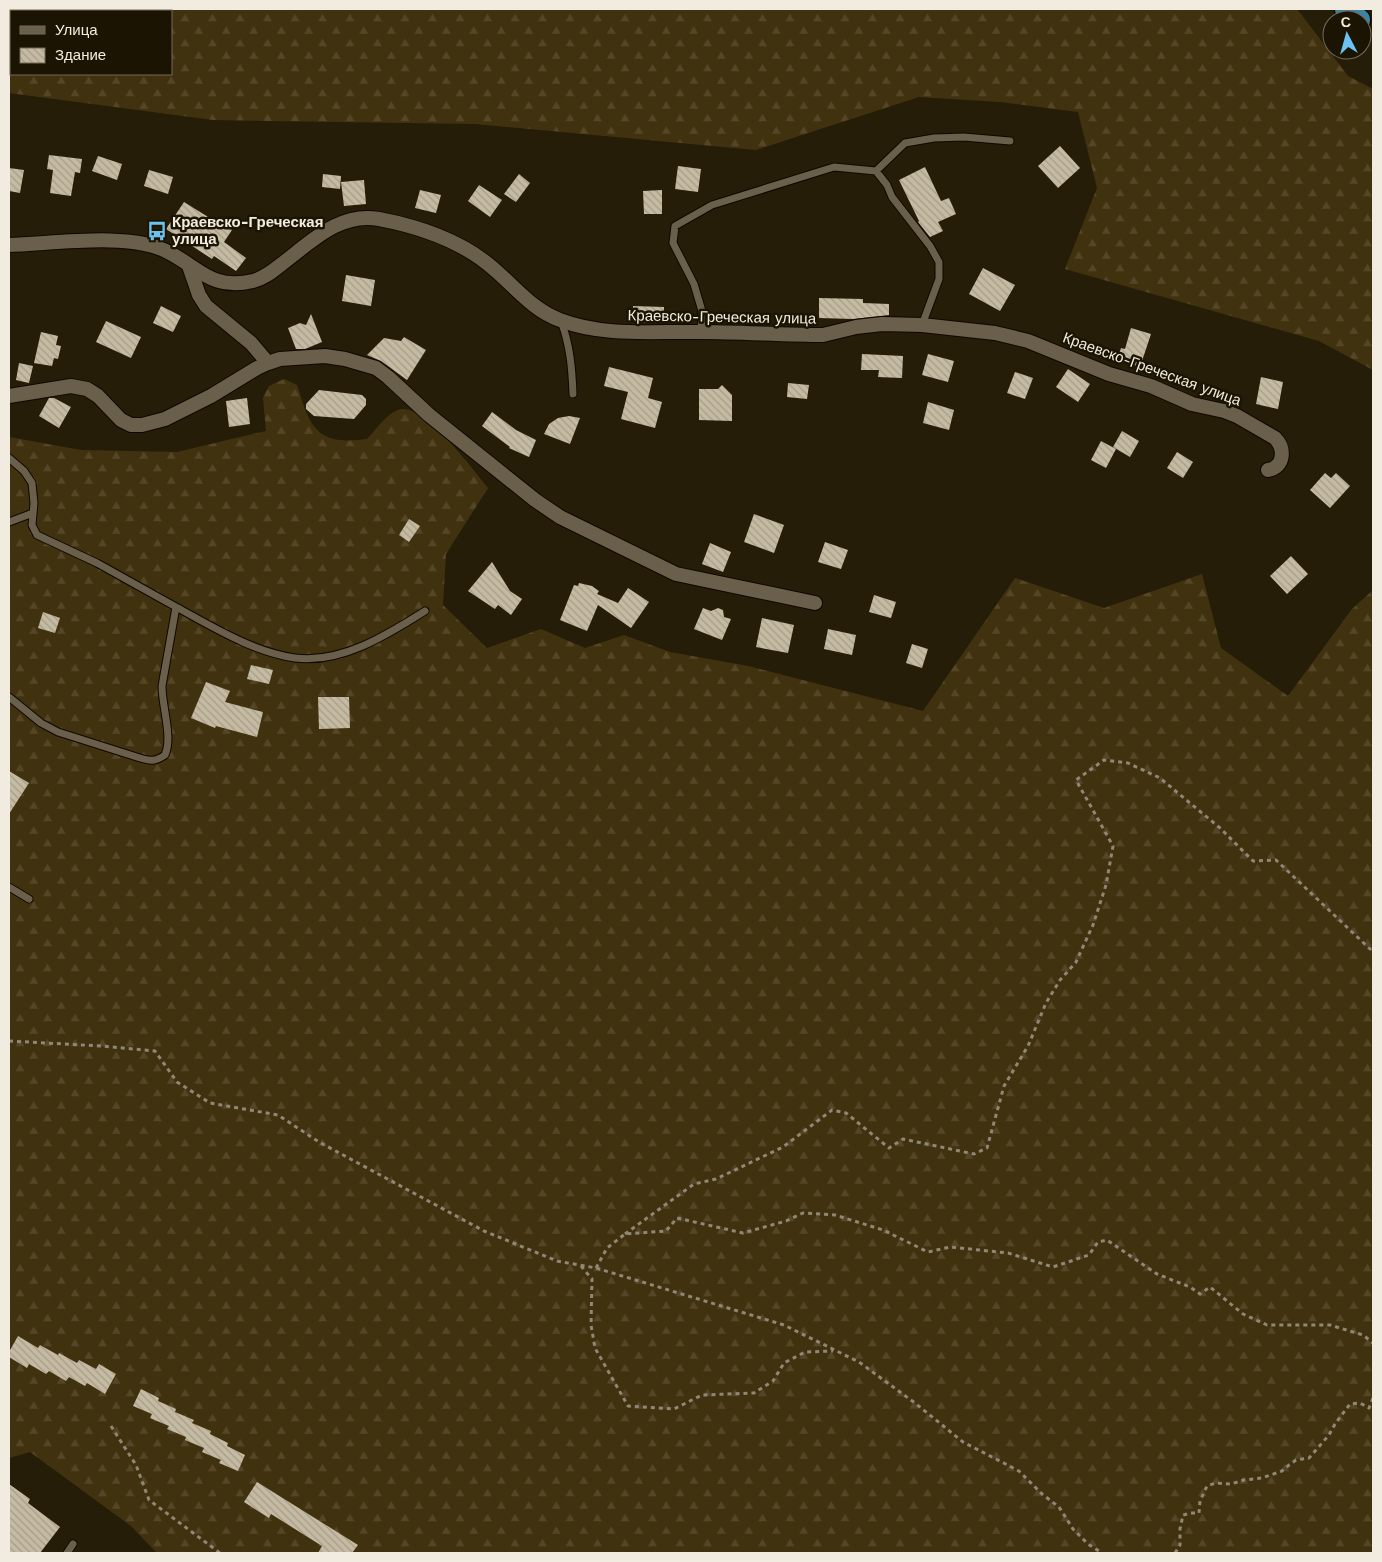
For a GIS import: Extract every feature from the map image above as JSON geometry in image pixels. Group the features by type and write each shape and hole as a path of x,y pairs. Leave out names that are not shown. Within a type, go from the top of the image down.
{"street":[{"name":"Краевско-Греческая улица","path":"9,245 114,240 136,242 165,250 213,280 226,284 254,281 268,275 331,227 344,221 357,218 377,219 417,228 472,252 540,311 561,320 605,330 823,336 856,327 882,324 922,325 995,333 1028,341 1109,374 1151,386 1192,404 1237,416 1280,442 1283,452 1281,461 1278,466 1268,470"},
{"path":"189,266 199,295 206,306 251,343 268,363"},
{"path":"9,396 71,386 87,389 98,396 121,420 132,425 142,425 165,419 211,396 258,368 280,359 325,356 345,359 376,368 429,414 535,500 560,517 676,574 815,603"}],"lane":[{"path":"876,171 905,143 934,138 964,137 1010,141"},
{"path":"701,332 702,311 694,284 673,243 675,226 712,206 834,167 876,171 887,185 892,197 930,246 939,262 938,279 922,325"},
{"path":"561,320 568,338 572,360 573,394"},
{"path":"9,458 24,471 32,483 34,493 32,525 37,536 122,576 238,640 295,658 321,658 352,651 386,636 425,611"},
{"path":"9,522 33,513"},
{"path":"9,697 41,724 58,732 152,762 159,759 165,755 169,740 162,686 176,607"},
{"path":"9,887 29,899"},
{"path":"68,1553 73,1544"}],"path":[{"path":"596,1268 607,1248 694,1184 716,1179 783,1146 832,1110 846,1113 889,1148 903,1139 974,1154 987,1148 1004,1086 1028,1046 1046,1003 1060,980 1076,962 1093,925 1106,885 1113,846 1076,780 1104,760 1128,763 1160,778 1220,828 1254,861 1276,860 1363,943 1370,949 1373,949"},
{"path":"9,1041 155,1051 177,1082 210,1103 278,1115 319,1142 484,1232 557,1261 596,1268 784,1325 859,1362 963,1442 1019,1471 1042,1494 1060,1507 1073,1529 1088,1544 1102,1553"},
{"path":"625,1234 666,1231 677,1218 742,1233 803,1213 835,1215 883,1230 928,1252 950,1247 979,1250 1008,1254 1053,1267 1089,1255 1098,1242 1107,1240 1157,1274 1190,1287 1200,1294 1210,1287 1243,1314 1267,1325 1330,1325 1363,1335 1373,1343"},
{"path":"580,1265 592,1279 591,1325 596,1348 628,1406 674,1409 702,1395 754,1393 773,1381 784,1363 805,1352 834,1351"},
{"path":"1176,1553 1180,1545 1180,1529 1184,1515 1199,1513 1200,1500 1207,1486 1216,1483 1231,1484 1262,1478 1282,1472 1296,1460 1309,1458 1329,1435 1350,1404 1360,1403 1369,1408 1373,1398"},
{"path":"111,1426 136,1465 149,1500 220,1553"}],"green space":[{"path":"9,9 1297,9 1322,42 1322,60 1336,60 1348,76 1373,89 1373,370 1319,341 1065,269 1097,188 1078,112 1000,102 919,97 756,150 475,124 213,120 9,93"},
{"path":"284,379 297,385 310,420 321,434 329,438 339,440 367,439 385,419 398,410 408,410 420,416 447,439 488,488 446,554 443,605 487,648 541,629 585,648 624,635 670,652 748,666 923,711 1015,578 1104,608 1202,574 1221,648 1288,696 1352,609 1373,590 1373,1553 157,1553 131,1526 30,1452 9,1458 9,437 81,450 177,452 266,431 263,398 269,386"}],"building":[{"path":"1060,146 1080,168 1058,188 1038,166"},
{"path":"49,155 82,159 80,173 75,172 71,196 50,193 53,170 47,169"},
{"path":"98,156 122,164 117,180 92,171"},
{"path":"678,166 701,169 698,192 675,189"},
{"path":"925,167 941,201 949,198 956,214 938,222 943,231 930,237 918,222 899,180"},
{"path":"9,168 24,170 20,193 9,191"},
{"path":"149,170 173,177 168,194 144,186"},
{"path":"323,174 341,176 340,189 322,187"},
{"path":"519,174 530,183 516,202 504,194"},
{"path":"364,180 366,204 344,206 341,182"},
{"path":"479,185 502,200 490,217 468,201"},
{"path":"420,190 441,195 436,213 415,208"},
{"path":"662,190 662,214 644,214 643,191"},
{"path":"184,202 232,230 224,242 246,258 236,271 214,256 212,259 166,229"},
{"path":"983,268 1015,285 1000,311 969,294"},
{"path":"346,275 375,280 371,306 342,301"},
{"path":"819,298 863,299 863,303 889,304 889,315 853,319 819,318"},
{"path":"161,306 181,316 173,332 153,323"},
{"path":"633,306 664,307 664,323 633,322"},
{"path":"311,314 322,342 305,349 296,349 288,328 300,323 306,325"},
{"path":"106,321 141,337 131,358 96,342"},
{"path":"1131,328 1151,334 1140,367 1117,360 1121,348 1125,349"},
{"path":"41,332 58,336 56,345 61,346 58,359 54,358 52,366 34,363"},
{"path":"404,337 426,350 407,380 381,361 367,355 384,338 401,341"},
{"path":"862,354 903,356 902,378 878,377 879,370 861,370"},
{"path":"928,354 954,361 948,382 922,375"},
{"path":"19,363 33,366 29,383 16,380"},
{"path":"609,367 653,378 648,398 662,402 655,428 621,419 628,392 604,386"},
{"path":"1068,369 1090,384 1078,402 1056,387"},
{"path":"1015,372 1033,378 1025,399 1007,393"},
{"path":"1261,377 1283,382 1278,409 1256,404"},
{"path":"788,383 809,385 807,399 787,397"},
{"path":"722,385 732,395 732,421 699,420 699,389 718,389"},
{"path":"319,390 362,395 366,399 366,405 354,419 314,416 306,409 306,404"},
{"path":"49,398 54,398 71,407 59,428 39,416"},
{"path":"247,398 250,424 229,427 226,401"},
{"path":"928,402 954,410 949,430 923,423"},
{"path":"492,412 516,430 536,440 529,457 509,448 482,426"},
{"path":"569,416 580,418 570,444 544,434 549,424 558,418"},
{"path":"1122,431 1139,441 1130,457 1113,447"},
{"path":"1101,441 1116,449 1106,468 1091,460"},
{"path":"1177,452 1193,462 1183,478 1167,468"},
{"path":"1325,473 1331,478 1336,473 1350,486 1330,508 1310,490"},
{"path":"754,514 784,525 774,553 744,542"},
{"path":"409,519 420,526 409,542 399,535"},
{"path":"825,542 848,550 841,569 818,562"},
{"path":"710,543 731,552 723,572 702,564"},
{"path":"1291,556 1308,574 1287,594 1270,576"},
{"path":"492,562 510,591 522,599 511,615 498,605 495,609 468,591"},
{"path":"579,583 592,586 599,591 597,594 618,603 628,588 649,602 631,628 598,605 587,631 560,620 574,585 578,586"},
{"path":"874,595 896,602 891,618 869,612"},
{"path":"703,608 711,611 718,608 723,610 724,617 731,619 722,640 694,629"},
{"path":"43,612 60,618 55,633 38,628"},
{"path":"762,618 794,625 788,653 756,647"},
{"path":"828,629 856,635 852,655 824,649"},
{"path":"912,644 928,649 922,668 906,663"},
{"path":"251,665 273,670 269,684 247,679"},
{"path":"206,682 230,691 225,702 263,712 257,737 216,726 215,728 191,718"},
{"path":"318,697 349,697 350,728 319,729"},
{"path":"9,771 29,783 9,814"},
{"path":"18,1336 38,1348 40,1345 58,1355 59,1353 77,1363 79,1360 96,1369 99,1364 116,1374 105,1394 87,1383 85,1386 69,1377 66,1381 49,1371 46,1374 29,1364 27,1368 9,1357 9,1352"},
{"path":"141,1389 159,1398 158,1401 176,1409 175,1412 194,1420 192,1423 211,1431 210,1434 228,1443 227,1446 245,1455 238,1471 219,1463 221,1460 202,1452 204,1448 185,1440 186,1437 167,1429 169,1426 150,1418 152,1414 133,1406"},
{"path":"257,1482 358,1545 352,1553 318,1553 322,1546 271,1514 269,1518 244,1502"},
{"path":"9,1484 30,1499 28,1503 60,1527 40,1553 9,1553"}],"place":[{"name":"Краевско-Греческая улица","path":"157,231"}]}
